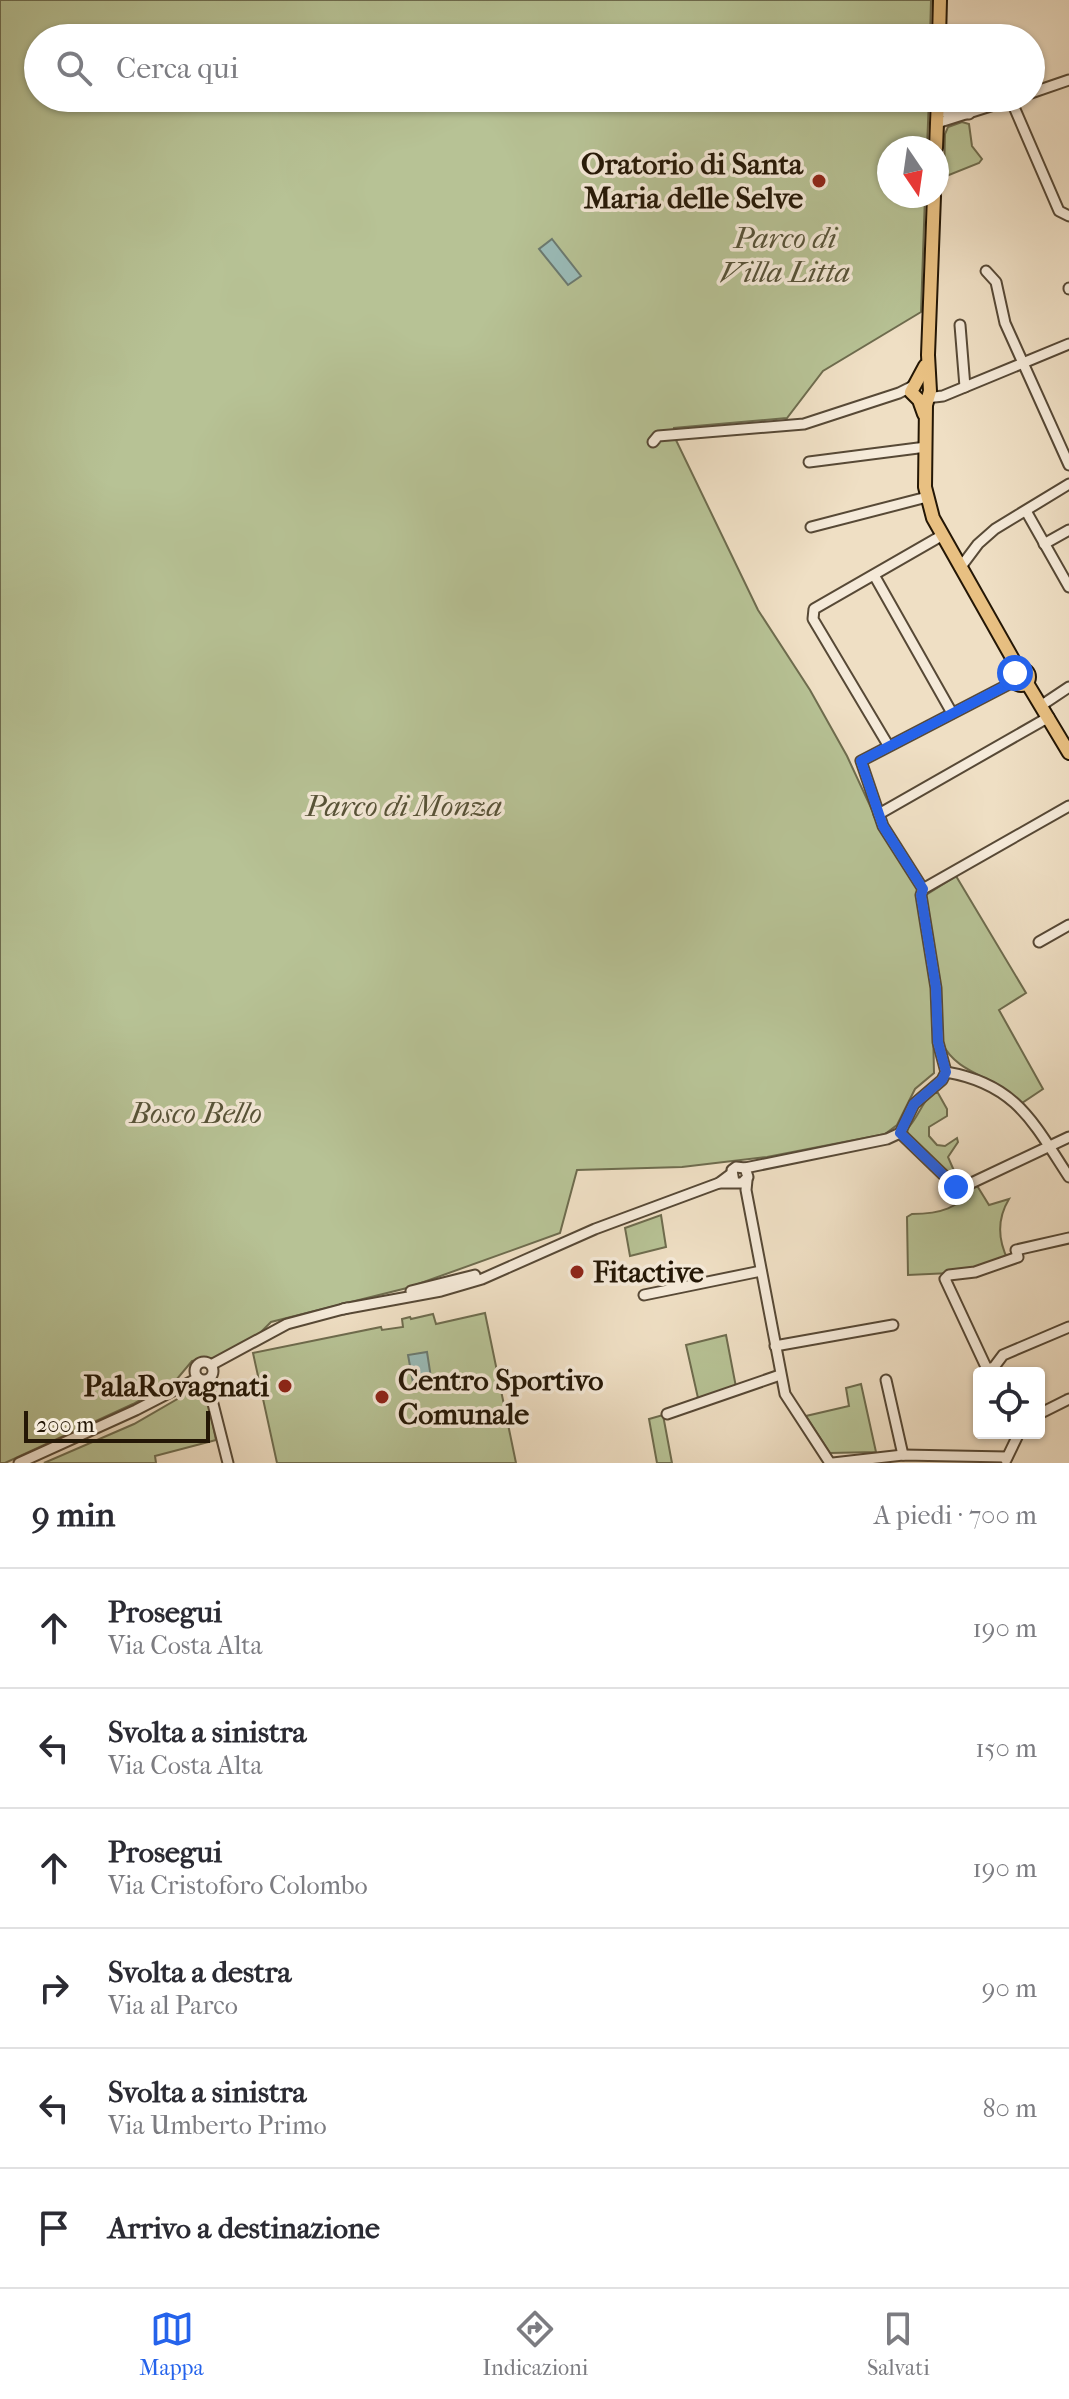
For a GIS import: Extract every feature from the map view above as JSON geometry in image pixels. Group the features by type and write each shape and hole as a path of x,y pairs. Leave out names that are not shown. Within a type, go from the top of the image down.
{"main road":[{"path":"939,24 940,0"},
{"path":"937,136 938,112"},
{"path":"934,208 928,355 918,392 926,419 927,497 941,536 1020,678 1042,705 1069,753"}],"street":[{"path":"1045,88 1069,80"},
{"path":"959,112 976,112"},
{"path":"961,112 970,114"},
{"path":"1018,112 1059,211 1069,216"},
{"path":"986,271 996,282 1005,323 1069,465"},
{"path":"960,325 965,387"},
{"path":"653,442 658,436 686,432 804,424 918,392 943,396 1069,344"},
{"path":"809,462 926,447"},
{"path":"960,568 986,536 1069,484"},
{"path":"811,527 927,497"},
{"path":"1026,511 1069,587"},
{"path":"1044,544 1069,530"},
{"path":"888,745 813,619 814,609 941,536"},
{"path":"874,575 952,713"},
{"path":"923,889 883,826 861,761 1020,678"},
{"path":"1042,705 1069,687"},
{"path":"879,814 1049,717"},
{"path":"228,1463 202,1379 195,1373 203,1362 211,1365 287,1324 343,1309 441,1291 482,1279 534,1255 719,1183 741,1179 770,1164 887,1139 900,1133 914,1104 942,1080 945,1067 938,1042 936,988 921,895 923,889 1069,806"},
{"path":"1039,942 1069,925"},
{"path":"945,1067 1002,1091 1031,1119 1069,1177"},
{"path":"900,1133 956,1187 963,1187 1069,1137"},
{"path":"741,1179 785,1394 831,1463 903,1455 1006,1460 1016,1439"},
{"path":"1069,1238 1016,1250 1018,1257 975,1272 949,1275 946,1281 982,1362 990,1370 1003,1355 1069,1327"},
{"path":"644,1295 761,1271"},
{"path":"775,1346 893,1325"},
{"path":"19,1463 212,1375 211,1365"},
{"path":"667,1414 780,1375"},
{"path":"886,1380 903,1455"},
{"path":"1049,1402 1069,1398"},
{"path":"1045,1411 1069,1398"}],"green space":[{"name":"Parco di Monza","path":"0,0 931,0 930,24 24,24 24,112 928,112 927,136 877,136 877,208 925,208 921,312 823,371 787,418 674,428 674,436 758,610 810,690 847,756 885,838 916,883 932,985 934,1073 915,1089 897,1125 885,1134 767,1157 682,1167 577,1170 560,1233 407,1288 271,1322 259,1334 221,1357 192,1361 177,1379 133,1404 0,1463"},
{"path":"962,122 969,124 972,146 982,159 949,175 949,136 945,136 948,127"},
{"path":"956,876 1026,993 999,1010 1043,1089 1022,1103 1002,1087 953,1059 942,1043 925,899 926,895"},
{"path":"932,1093 938,1093 947,1109 947,1116 929,1127 929,1136 937,1145 945,1146 957,1138 958,1142 948,1157 955,1181 908,1136 907,1129"},
{"path":"976,1184 989,1205 1009,1199 1002,1214 1000,1230 1008,1260 951,1273 908,1275 907,1217 948,1208 963,1199"},
{"path":"661,1215 666,1247 630,1256 625,1228"},
{"name":"Centro Sportivo Comunale","path":"485,1313 516,1463 277,1463 253,1353 381,1327 382,1330 403,1327 402,1319 410,1317 433,1314 436,1324"},
{"path":"726,1335 736,1387 698,1398 686,1345"},
{"path":"861,1384 876,1452 830,1453 806,1416 849,1406 846,1388"},
{"path":"193,1390 206,1392 216,1440 155,1456 156,1463 44,1463 134,1424"},
{"path":"663,1415 672,1463 657,1463 649,1419"}],"water":[{"path":"552,239 581,276 568,285 539,249"},
{"path":"427,1352 432,1384 414,1388 408,1355"}],"place":[{"name":"Oratorio di Santa Maria delle Selve","path":"819,181"},
{"name":"Fitactive","path":"577,1272"},
{"name":"PalaRovagnati","path":"285,1386"},
{"name":"Centro Sportivo Comunale","path":"382,1397"}],"route":[{"path":"956,1187 900,1133 914,1104 942,1080 946,1069 938,1042 936,988 921,895 923,889 883,826 861,761 1015,681 1015,673"}],"park label":[{"name":"Parco di Villa Litta","path":"785,255"},
{"name":"Bosco Bello","path":"196,1113"}]}
